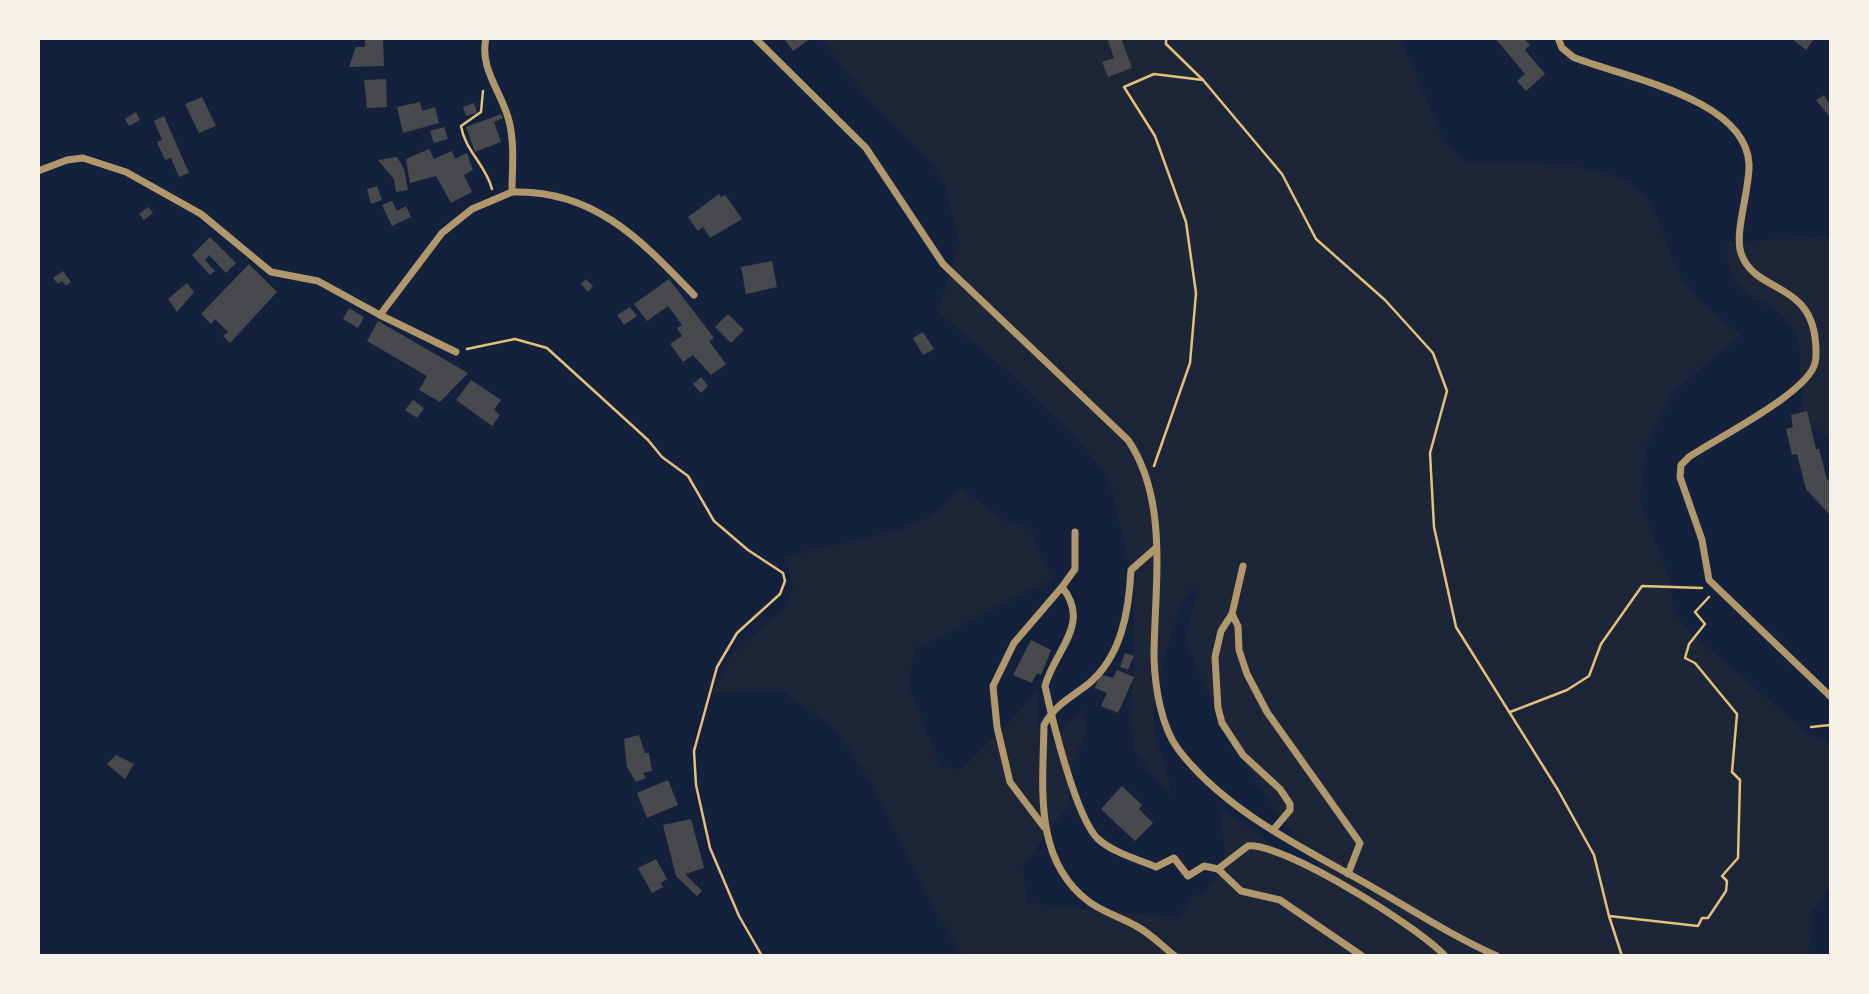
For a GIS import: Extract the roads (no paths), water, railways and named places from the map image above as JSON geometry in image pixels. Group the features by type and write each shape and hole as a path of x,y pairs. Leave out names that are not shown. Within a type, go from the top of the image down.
{"street":[{"path":"486,38 483,59 510,123 512,192"},
{"path":"755,38 866,148 943,264 1128,440 1138,455 1147,484 1156,548 1154,661 1166,726 1177,748 1195,769 1273,830 1455,938 1497,956"},
{"path":"1558,38 1562,48 1573,57 1698,101 1742,141 1748,152 1749,183 1739,236 1740,251 1747,265 1760,279 1801,304 1814,331 1815,365 1793,393 1721,435 1681,465 1680,477 1702,540 1705,569 1716,589 1830,696"},
{"path":"38,171 67,160 83,158 126,172 201,215 271,272 318,281 456,352"},
{"path":"380,315 442,233 472,209 512,192 547,195 613,219 631,231 694,295"},
{"path":"1075,532 1075,569 1014,643 993,685 997,727 1010,782 1044,827 1060,872 1089,902 1139,927 1175,956"},
{"path":"1044,827 1044,725 1051,713 1072,693 1088,684 1120,640 1128,607 1131,570 1156,548"},
{"path":"1243,566 1232,614 1221,631 1215,657 1218,708 1228,736 1290,804 1290,810 1273,830"},
{"path":"1062,587 1072,611 1073,629 1070,639 1048,674 1045,686 1084,817 1099,840 1119,852 1156,867 1174,859 1188,876 1204,866 1218,869 1241,891 1280,900 1362,956"},
{"path":"1232,614 1238,626 1239,650 1247,674 1267,712 1360,843 1348,874"},
{"path":"1218,869 1248,846 1267,849 1313,869 1388,912 1425,936 1445,956"}]}
